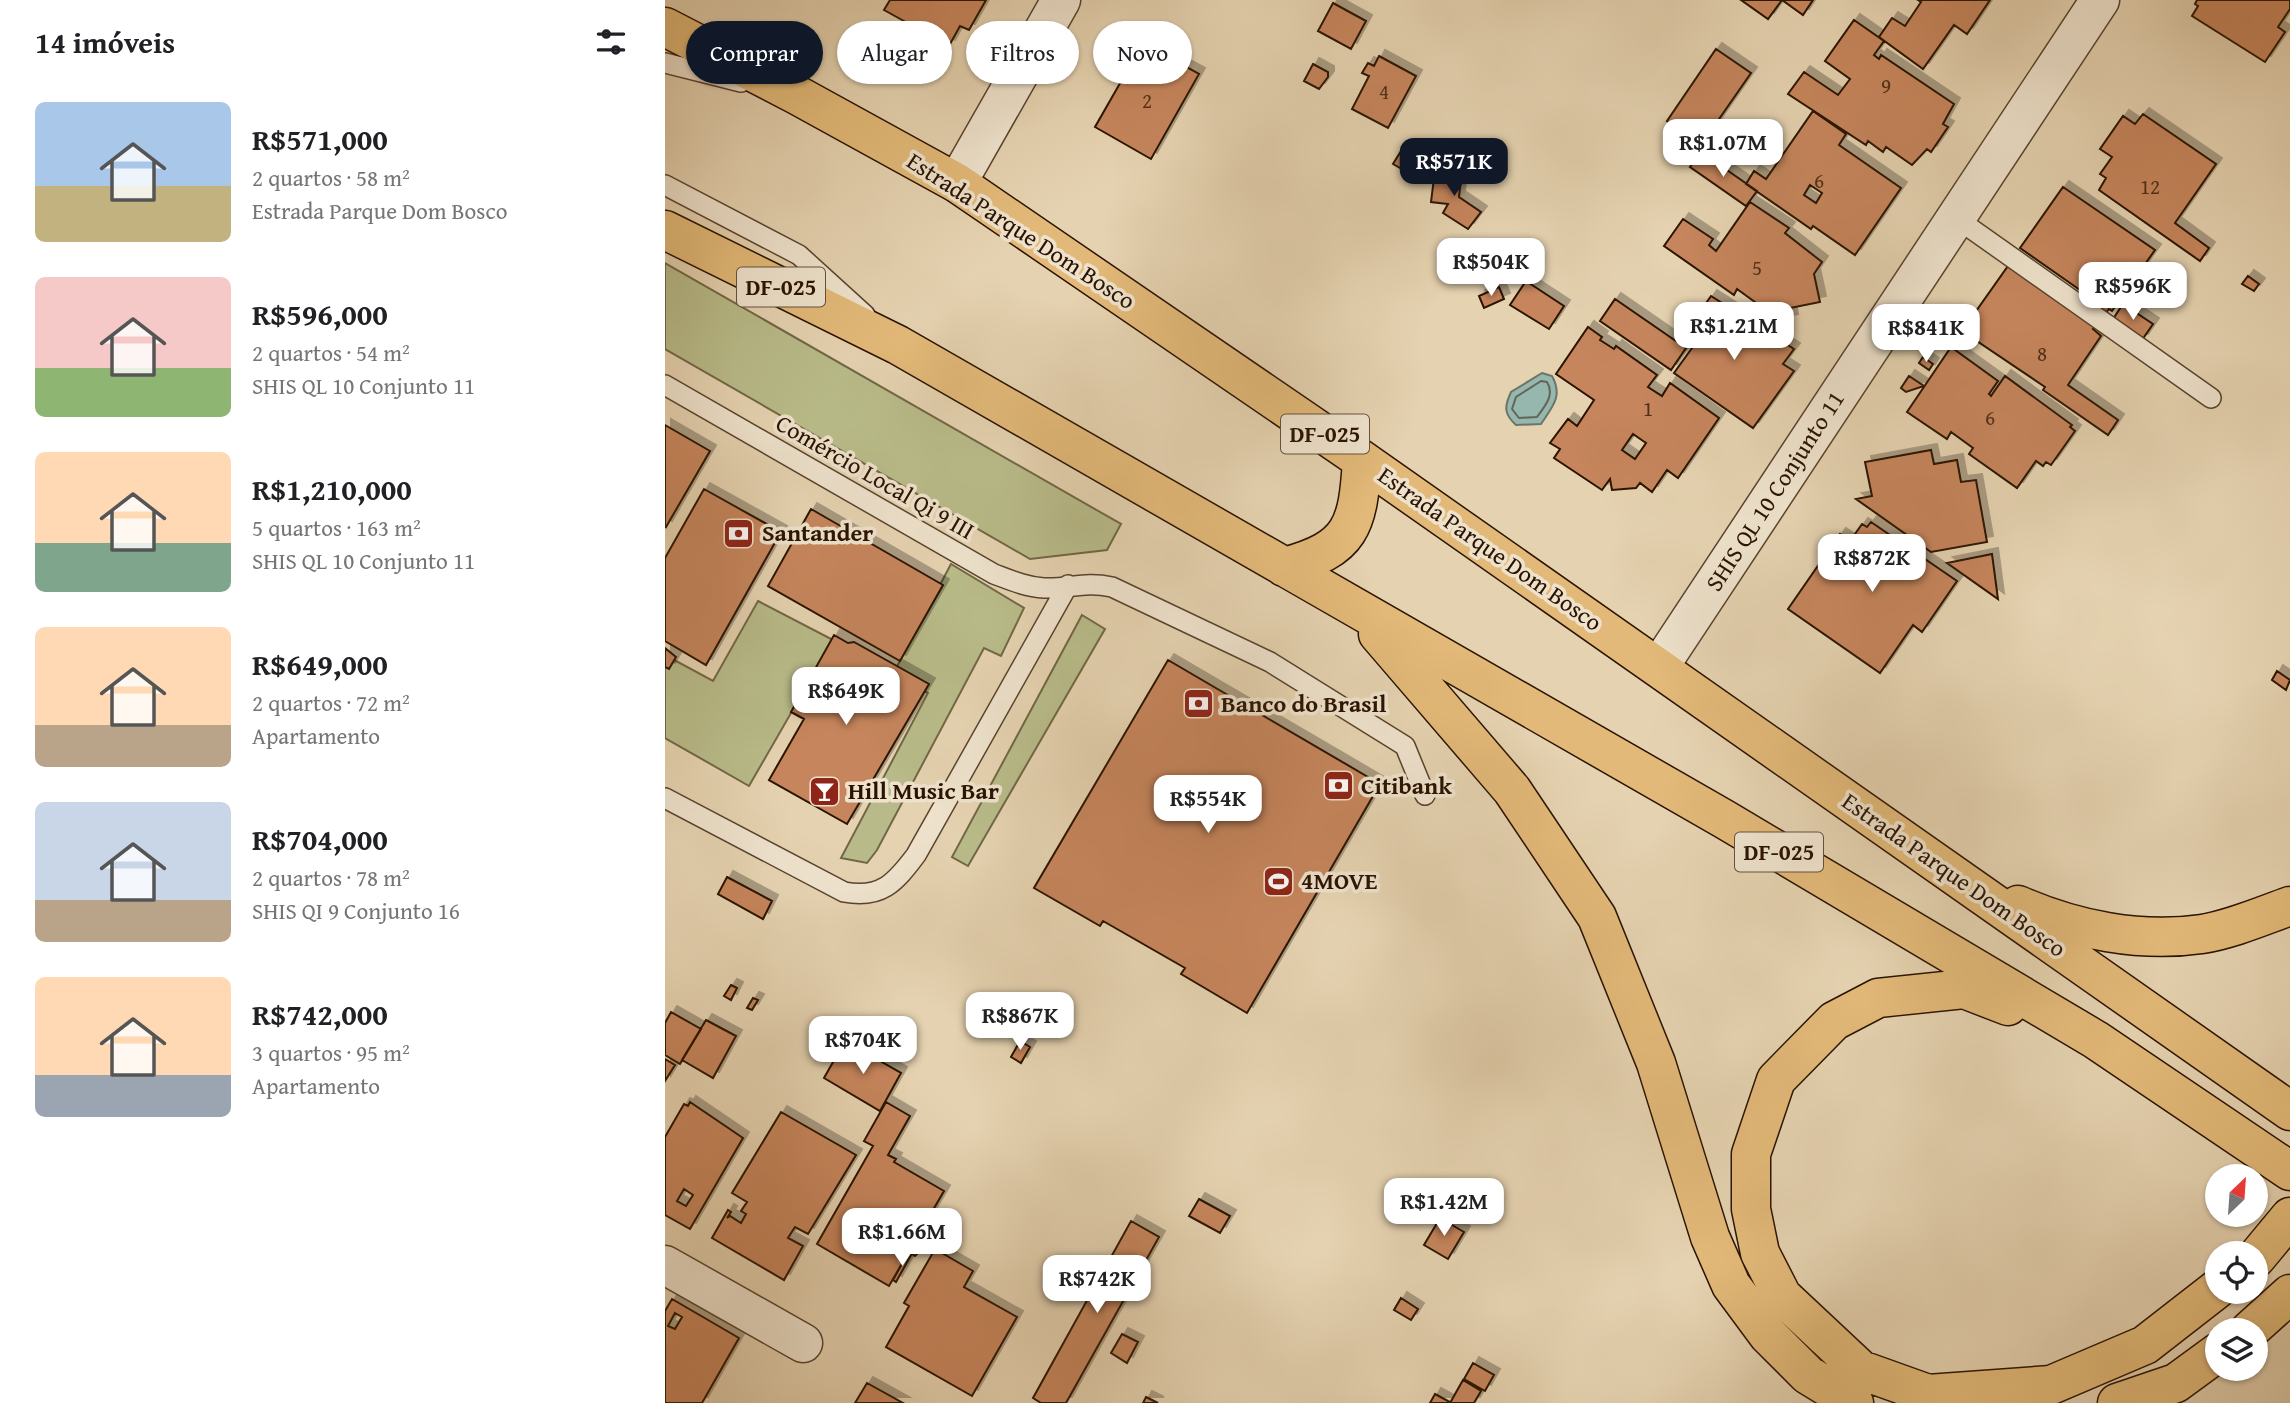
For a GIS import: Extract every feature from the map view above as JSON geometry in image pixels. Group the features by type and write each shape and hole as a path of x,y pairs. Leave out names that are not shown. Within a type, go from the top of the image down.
{"main road":[{"name":"Estrada Parque Dom Bosco","path":"665,27 797,95 957,183 1362,460 2290,1111"},
{"name":"DF-025","path":"665,230 898,345 1724,819 2096,1040 2277,1162"},
{"path":"1284,567 1319,558 1339,542 1353,521 1360,499 1362,460"},
{"path":"1358,611 1512,790 1597,917 1656,1063 1710,1237 1731,1285 1768,1335 1808,1376 1854,1403"},
{"path":"1960,880 2038,914 2099,932 2161,937 2204,933 2290,906"},
{"path":"2096,1040 1964,989 1878,998 1834,1021 1776,1080 1751,1154 1751,1209 1760,1253 1782,1296 1861,1370 1928,1394 2051,1385 2145,1345 2205,1298"},
{"path":"2268,1244 2290,1217"},
{"path":"2263,1318 2290,1294"},
{"path":"2117,1403 2176,1384 2205,1362"}],"street":[{"path":"957,183 1061,0"},
{"name":"SHIS QL 10 Conjunto 11","path":"1659,667 2100,0"},
{"path":"665,1265 803,1343"}],"lane":[{"path":"665,63 797,95"},
{"path":"665,185 799,255 898,345"},
{"path":"1956,218 2211,398"},
{"name":"Comércio Local Qi 9 III","path":"665,384 994,574 1026,586 1090,582 1112,587 1270,662 1405,746 1425,795"},
{"path":"665,798 843,892 861,895 879,891 903,872 916,855 1068,585"}],"green space":[{"path":"665,263 1121,524 1107,550 1030,559 665,349"},
{"path":"951,564 1024,608 1001,656 984,648 877,850 867,863 841,858 928,693 893,674"},
{"path":"758,601 833,640 749,786 665,738 665,655 713,681"},
{"path":"1082,615 1105,629 968,866 952,857"}],"water":[{"path":"1542,373 1552,376 1557,389 1553,406 1541,424 1516,425 1506,410 1511,392"}],"building":[{"path":"890,0 986,0 974,21 966,21 966,29 960,26 952,41 952,21 904,21 884,10"},
{"path":"1741,0 1782,0 1768,19"},
{"path":"1782,0 1813,0 1803,15"},
{"path":"1918,0 1990,0 1967,34 1954,25 1923,69 1879,37 1892,18 1905,26 1921,2"},
{"path":"2197,0 2290,0 2290,9 2278,27 2285,32 2265,62 2192,16 2198,6 2195,4"},
{"path":"1333,3 1366,21 1351,49 1318,31"},
{"path":"1854,20 1884,41 1874,55 1879,59 1881,55 1954,104 1943,124 1948,127 1931,152 1927,149 1912,165 1886,147 1883,152 1868,141 1866,145 1788,94 1804,72 1838,95 1850,79 1825,61"},
{"path":"1716,49 1751,73 1701,145 1667,121"},
{"path":"1379,56 1416,76 1388,128 1352,109 1369,76 1362,73 1368,63 1374,66"},
{"path":"1313,64 1328,72 1328,77 1319,89 1304,81"},
{"path":"1192,70 1199,74 1151,159 1095,127 1120,84 1192,84"},
{"path":"1813,111 1846,134 1839,145 1901,188 1855,255 1813,226 1811,229 1746,184 1754,171 1766,179","holes":["1810,185 1822,193 1816,203 1804,195"]},
{"path":"2143,114 2216,164 2175,223 2209,248 2200,261 2099,190 2106,178 2100,174 2112,157 2100,149 2123,116 2135,124"},
{"path":"1401,151 1422,162 1414,176 1393,164"},
{"path":"1701,152 1757,191 1746,206 1690,167"},
{"path":"1446,168 1462,169 1459,197 1481,212 1468,229 1443,213 1448,204 1431,202 1434,178 1445,179"},
{"path":"2063,187 2155,250 2112,311 2109,309 2105,314 2094,306 2097,302 2020,248"},
{"path":"1750,202 1789,228 1785,233 1822,262 1814,274 1820,302 1790,308 1792,320 1773,324 1770,313 1737,289 1734,295 1664,246 1683,219 1713,239 1709,245 1716,251"},
{"path":"2008,266 2095,327 2093,329 2101,336 2068,385 2118,420 2108,435 2043,390 2045,387 1962,331"},
{"path":"2248,276 2259,284 2254,291 2242,284"},
{"path":"1526,281 1564,306 1549,329 1510,305"},
{"path":"1499,287 1504,299 1484,308 1479,296"},
{"path":"1711,296 1794,349 1783,364 1794,371 1753,428 1674,373 1692,348 1680,340"},
{"path":"1615,299 1686,348 1671,370 1600,321"},
{"path":"2123,304 2153,324 2142,340 2113,319"},
{"path":"1588,327 1602,337 1600,340 1614,349 1616,346 1657,375 1648,387 1662,396 1670,383 1719,418 1678,478 1667,470 1652,492 1640,483 1636,488 1612,490 1610,479 1602,490 1554,458 1560,449 1550,443 1568,419 1577,426 1594,400 1556,374","holes":["1633,434 1646,443 1635,459 1622,450"]},
{"path":"1951,347 1998,381 1989,394 1991,396 2005,376 2072,425 2070,427 2075,431 2051,465 2046,462 2043,466 2036,461 2017,488 1969,454 1973,448 1951,432 1947,439 1907,412"},
{"path":"1923,357 1933,364 1929,370 1919,363"},
{"path":"1909,376 1924,386 1906,392 1901,388"},
{"path":"665,425 710,451 666,527 665,526"},
{"path":"1931,450 1934,464 1957,460 1961,482 1976,480 1987,542 1931,552 1856,499 1872,496 1865,462"},
{"path":"704,489 781,532 706,665 665,641 665,558"},
{"path":"811,509 943,585 900,661 768,586"},
{"path":"1871,522 1957,581 1922,632 1913,625 1880,673 1788,609 1840,534 1850,541 1862,524 1867,527"},
{"path":"1992,554 1998,599 1947,563"},
{"path":"834,635 848,643 854,642 929,684 847,824 769,780 804,719 791,712"},
{"path":"665,648 676,657 669,669 665,667"},
{"path":"1168,660 1380,784 1247,1013 1181,974 1185,968 1103,921 1100,926 1034,888"},
{"path":"2277,671 2290,680 2286,690 2272,680"},
{"path":"727,877 772,901 763,919 718,894"},
{"path":"731,985 737,988 731,1000 724,996"},
{"path":"753,998 758,1000 752,1010 747,1008"},
{"path":"671,1012 701,1029 680,1064 665,1055 665,1023"},
{"path":"706,1020 736,1036 713,1078 682,1060"},
{"path":"845,1041 901,1073 880,1111 824,1078"},
{"path":"1020,1041 1030,1047 1021,1063 1011,1057"},
{"path":"665,1059 675,1065 665,1081"},
{"path":"690,1102 743,1138 690,1229 665,1215 665,1137 684,1104 688,1106","holes":["684,1189 693,1195 686,1206 677,1201"]},
{"path":"886,1102 910,1116 888,1155 896,1159 894,1162 944,1191 889,1286 817,1244 873,1146 864,1141"},
{"path":"781,1112 856,1155 808,1234 795,1227 788,1238 803,1246 784,1280 712,1238 728,1210 731,1212 727,1218 730,1216 741,1223 746,1214 741,1211 747,1202 732,1193"},
{"path":"1199,1199 1230,1216 1220,1233 1189,1216"},
{"path":"1440,1218 1464,1232 1448,1259 1424,1245"},
{"path":"1131,1221 1159,1237 1066,1403 1041,1403 1033,1398"},
{"path":"922,1238 929,1242 915,1256 912,1254"},
{"path":"935,1249 973,1271 964,1287 1017,1317 972,1396 886,1347 909,1306 904,1303"},
{"path":"908,1253 911,1255 896,1282 893,1280"},
{"path":"1401,1298 1418,1309 1411,1320 1394,1310"},
{"path":"672,1299 739,1338 702,1403 665,1403 665,1311","holes":["675,1313 682,1317 675,1329 668,1326"]},
{"path":"1122,1334 1138,1342 1127,1363 1111,1353"},
{"path":"1473,1363 1494,1375 1485,1391 1464,1379"},
{"path":"1463,1380 1481,1391 1474,1403 1450,1403"},
{"path":"867,1383 903,1403 855,1403"},
{"path":"1435,1394 1450,1402 1450,1403 1430,1403"},
{"path":"1146,1397 1158,1403 1143,1403"}],"place":[{"name":"Santander","path":"739,533"},
{"name":"Banco do Brasil","path":"1198,704"},
{"name":"Citibank","path":"1338,786"},
{"name":"Hill Music Bar","path":"825,791"},
{"name":"4MOVE","path":"1278,881"}]}
